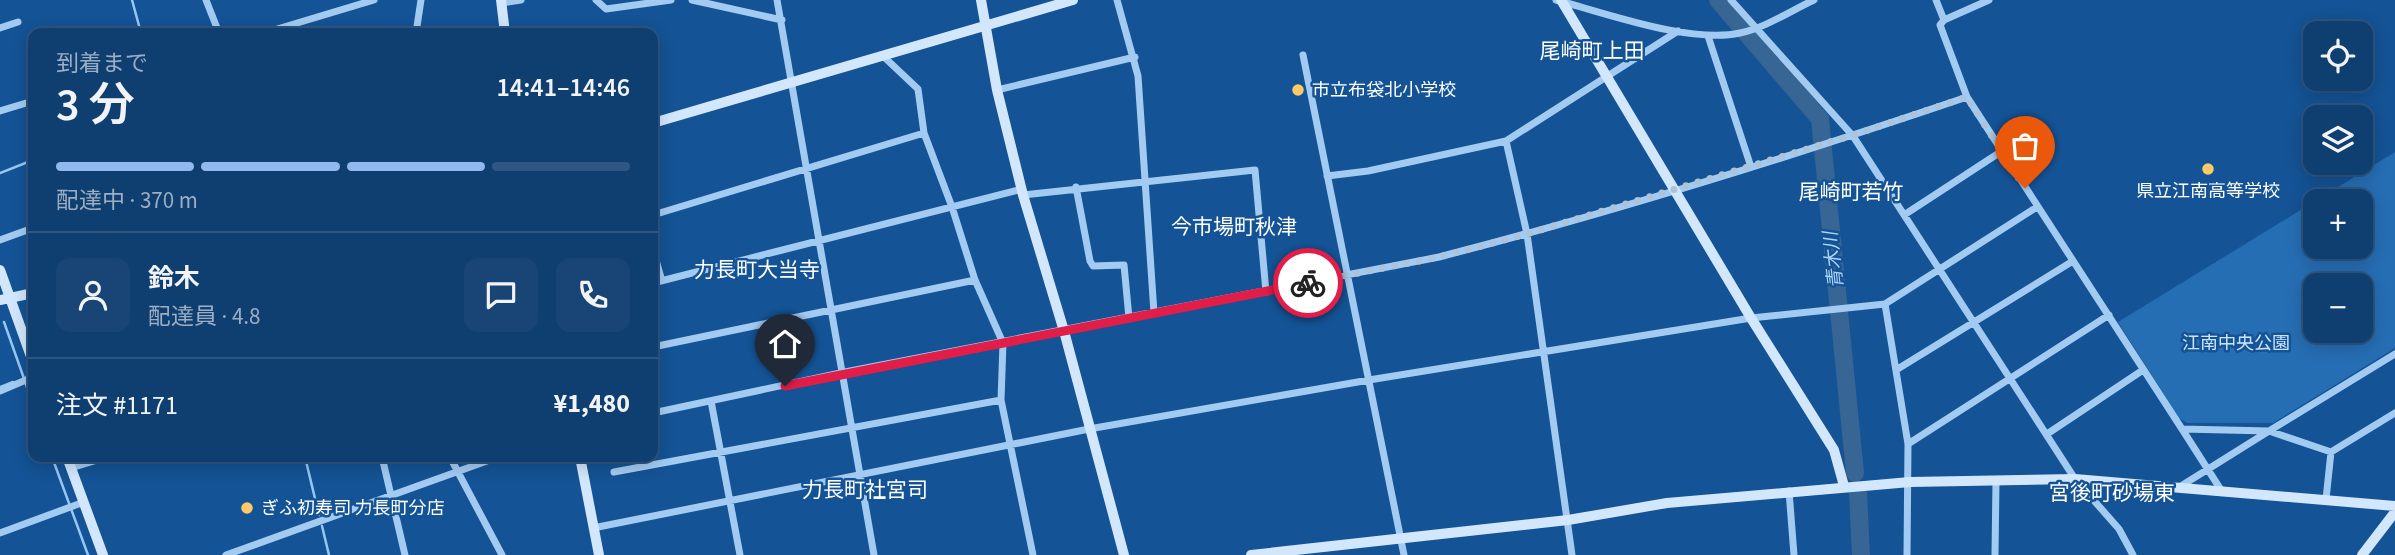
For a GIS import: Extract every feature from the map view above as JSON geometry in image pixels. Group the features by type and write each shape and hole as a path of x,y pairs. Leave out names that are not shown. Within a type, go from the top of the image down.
{"street":[{"path":"206,0 217,28"},
{"path":"281,28 374,0"},
{"path":"417,28 421,0"},
{"path":"504,28 501,1 521,0"},
{"path":"596,0 606,9 671,0"},
{"path":"692,0 782,20"},
{"path":"778,0 874,555"},
{"path":"981,0 997,90 1022,192 1064,331 1124,555"},
{"path":"658,122 1073,0"},
{"path":"1117,0 1135,57 1147,181 1154,313"},
{"path":"1731,0 1754,29 1853,135 2075,479 2119,529 2133,555"},
{"path":"1936,0 1944,20"},
{"path":"1989,0 1944,20 1940,25 1967,97 2221,490"},
{"path":"1560,1 1678,31 1709,36 1742,33 1754,29 1808,1"},
{"path":"1560,1 1834,450 1844,486"},
{"path":"0,28 18,22"},
{"path":"1327,176 1368,171 1506,141 1678,31"},
{"path":"1709,36 1751,167"},
{"path":"1303,55 1404,555"},
{"path":"883,56 918,89 923,132 952,207 975,280 1003,343 1001,400 1033,555"},
{"path":"997,90 1135,57"},
{"path":"658,412 843,373 1439,257 1527,234 1751,167 1967,97"},
{"path":"0,111 28,103"},
{"path":"658,214 923,132"},
{"path":"1506,141 1527,234 1572,555"},
{"path":"1904,215 2002,151"},
{"path":"658,282 952,207 1022,192 1255,170 1266,292"},
{"path":"1076,187 1093,266 1124,265 1129,318"},
{"path":"593,528 1089,429 1369,380 1751,318 1885,304 2037,207"},
{"path":"0,240 28,230"},
{"path":"1896,370 2073,261"},
{"path":"658,267 662,281"},
{"path":"0,270 28,348"},
{"path":"658,347 975,280"},
{"path":"10,298 28,294"},
{"path":"1885,304 1908,444 1907,555"},
{"path":"1908,444 2109,315"},
{"path":"2181,486 2395,354"},
{"path":"2047,434 2143,370"},
{"path":"0,391 28,379"},
{"path":"614,472 1001,400"},
{"path":"712,401 740,555"},
{"path":"2331,452 2395,412"},
{"path":"2182,429 2269,431 2331,452"},
{"path":"2326,499 2331,452"},
{"path":"69,462 103,555"},
{"path":"383,462 405,555"},
{"path":"452,462 502,555"},
{"path":"226,555 484,462"},
{"path":"581,462 599,555"},
{"path":"1251,555 1568,520 1667,503 1909,482 2075,479 2395,506"},
{"path":"1995,555 1996,481"},
{"path":"1789,491 1794,555"},
{"path":"0,533 84,502"},
{"path":"2362,555 2395,512"}],"green space":[{"name":"江南中央公園","path":"2395,152 2395,348 2273,423 2187,423 2179,418 2118,322 2303,208 2303,259 2373,259 2373,189 2335,189 2357,175 2373,175 2373,165"}],"waterway":[{"path":"132,0 140,28"},
{"name":"青木川","path":"1718,0 1820,119 1855,473"},
{"path":"0,173 28,162"},
{"path":"4,322 28,390"},
{"path":"0,387 13,382"},
{"path":"54,462 88,555"},
{"path":"306,462 319,515"},
{"name":"青木川","path":"1858,493 1861,555"},
{"path":"322,526 329,555"}],"way so far":[{"path":"1308,283 1439,257 1527,234 1751,167 1967,97 2025,188"}],"place":[{"name":"市立布袋北小学校","path":"1298,90"},
{"name":"県立江南高等学校","path":"2208,169"},
{"name":"ぎふ初寿司 力長町分店","path":"247,508"}],"district":[{"name":"尾崎町上田","path":"1592,51"},
{"name":"尾崎町若竹","path":"1851,192"},
{"name":"今市場町秋津","path":"1234,227"},
{"name":"力長町大当寺","path":"757,270"},
{"name":"力長町社宮司","path":"865,490"},
{"name":"宮後町砂場東","path":"2112,493"}],"route":[{"path":"785,386 845,372 1308,283"}]}
